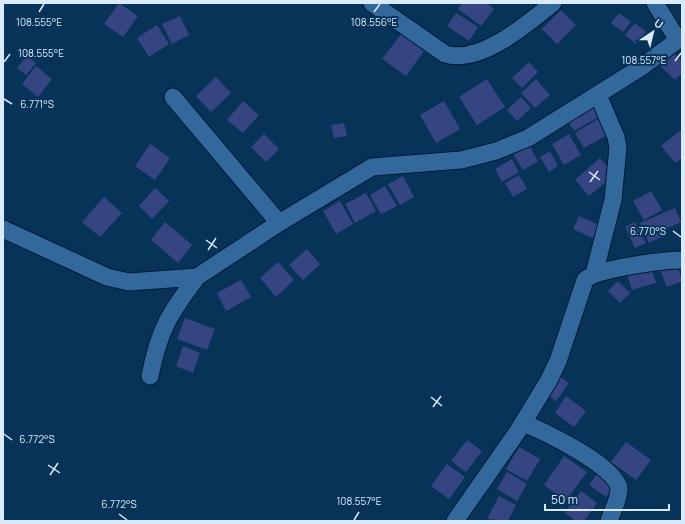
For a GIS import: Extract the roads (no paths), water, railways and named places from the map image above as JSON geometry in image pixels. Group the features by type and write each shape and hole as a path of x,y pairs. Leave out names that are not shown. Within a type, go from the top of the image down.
{"street":[{"path":"372,3 445,54 455,57 474,55 519,30 553,3"},
{"path":"150,376 156,348 164,326 171,312 197,277 279,223 372,167 461,160 496,151 528,138 640,68 680,39 655,3"},
{"path":"594,274 613,200 618,147 616,137 598,95"},
{"path":"173,97 279,223"},
{"path":"3,229 107,276 129,282 197,277"},
{"path":"455,521 523,423 549,380 558,361 582,286 589,276 653,263 682,260"},
{"path":"523,423 568,444 608,472 616,481 619,488 609,521"}]}
